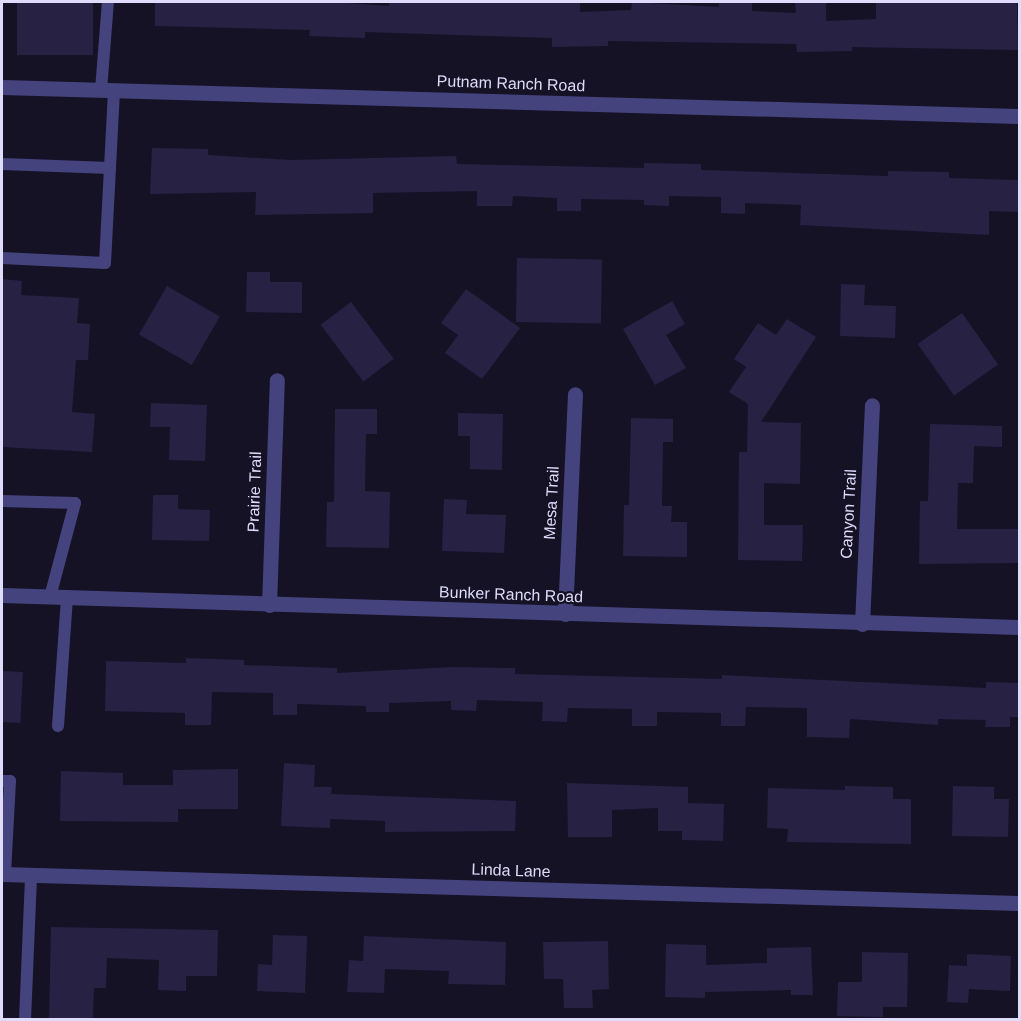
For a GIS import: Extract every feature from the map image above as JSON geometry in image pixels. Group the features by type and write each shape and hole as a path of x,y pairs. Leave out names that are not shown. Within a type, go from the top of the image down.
{"street":[{"name":"Putnam Ranch Road","path":"2,87 1020,116"},
{"name":"Prairie Trail","path":"269,605 277,380"},
{"name":"Mesa Trail","path":"565,614 575,394"},
{"name":"Canyon Trail","path":"862,624 872,405"},
{"name":"Bunker Ranch Road","path":"2,595 862,624 1020,627"},
{"name":"Linda Lane","path":"3,874 1020,903"}],"lane":[{"path":"2,258 105,263 110,168 107,90 108,2"},
{"path":"2,164 110,168"},
{"path":"2,501 75,503 50,597"},
{"path":"58,726 67,598"},
{"path":"2,781 10,781 3,874"},
{"path":"25,1020 31,875"}],"building":[{"path":"17,2 93,2 93,55 17,55"},
{"path":"155,2 334,2 389,6 389,2 580,2 580,12 631,10 632,2 719,7 719,2 752,2 752,11 796,13 795,2 826,2 826,21 876,19 876,2 1017,2 1018,50 852,47 852,51 797,52 796,44 608,41 608,46 552,47 552,38 365,32 365,38 309,36 310,30 155,26"},
{"path":"152,148 208,149 208,155 291,160 456,156 457,164 644,168 644,163 701,164 701,170 888,176 888,171 949,172 949,178 1020,180 1020,212 989,211 989,235 800,225 801,205 745,203 745,214 721,213 721,197 669,196 669,206 644,205 644,200 581,199 581,211 557,211 557,198 513,196 512,206 477,206 477,191 373,193 373,213 255,215 256,192 150,194"},
{"path":"517,258 602,259 601,323 516,322"},
{"path":"247,272 270,272 270,282 302,282 302,313 246,312"},
{"path":"2,279 22,281 21,295 79,298 77,323 90,324 88,360 76,360 72,412 95,414 92,452 2,447"},
{"path":"841,284 865,285 864,305 896,306 895,338 840,336"},
{"path":"167,286 220,316 192,365 139,334"},
{"path":"466,289 520,328 482,379 445,353 458,335 441,323"},
{"path":"672,301 685,324 666,335 686,368 655,385 623,329"},
{"path":"351,302 394,359 363,382 321,325"},
{"path":"962,313 998,365 954,396 918,344"},
{"path":"787,319 816,337 761,422 801,423 800,484 764,483 764,525 803,525 802,561 738,560 739,452 747,452 748,404 729,392 746,367 734,359 758,323 776,335"},
{"path":"151,403 207,405 205,461 169,460 170,427 150,427"},
{"path":"335,409 377,409 377,434 366,434 365,491 390,492 389,548 326,547 327,502 334,502"},
{"path":"458,413 503,414 502,470 470,469 470,436 458,436"},
{"path":"631,418 673,419 673,442 663,442 662,506 672,506 671,522 687,522 687,557 623,556 624,505 629,505"},
{"path":"930,424 1002,426 1002,447 974,446 973,483 958,483 957,529 1020,529 1020,563 919,564 920,501 928,501"},
{"path":"153,495 178,495 178,509 210,510 209,541 152,540"},
{"path":"444,499 467,500 466,514 506,515 504,553 442,551"},
{"path":"186,658 244,660 244,665 337,668 337,673 452,667 515,668 515,674 722,679 722,675 986,688 986,682 1020,683 1020,717 1010,717 1010,727 985,727 986,720 938,719 938,725 850,719 849,738 807,737 807,708 746,707 745,726 721,726 721,713 657,712 657,726 632,726 632,709 568,708 567,722 542,721 543,702 477,700 476,711 451,710 451,701 389,703 389,712 366,712 366,706 297,704 297,715 273,715 273,693 212,692 211,725 185,725 185,713 105,711 106,661 186,663"},
{"path":"2,671 23,672 20,723 2,722"},
{"path":"284,763 315,765 314,787 332,787 331,794 516,801 515,831 385,832 385,821 330,819 330,828 281,826"},
{"path":"238,769 238,809 178,809 178,822 60,821 61,771 123,773 123,785 173,785 173,770"},
{"path":"567,783 688,787 688,803 724,804 723,841 682,840 682,831 658,831 658,808 612,810 612,837 568,837"},
{"path":"845,786 893,787 893,799 911,799 911,844 787,842 788,829 767,828 768,788 845,790"},
{"path":"953,786 994,787 994,799 1009,799 1008,837 952,836"},
{"path":"51,927 218,930 217,976 186,976 186,991 158,990 159,960 107,958 106,988 94,988 93,1020 49,1020"},
{"path":"273,935 307,936 305,993 257,991 258,964 272,965"},
{"path":"364,936 506,942 505,985 448,984 449,971 385,969 384,993 347,992 349,960 363,961"},
{"path":"608,941 609,989 592,990 593,1008 564,1008 563,979 544,979 543,942"},
{"path":"666,944 706,945 706,965 767,963 767,948 811,947 813,995 791,995 791,990 705,992 705,998 665,997"},
{"path":"862,952 908,953 907,1007 883,1007 883,1017 837,1016 838,982 862,982"},
{"path":"967,954 1011,956 1010,991 969,989 968,1003 947,1002 949,965 967,966"}]}
